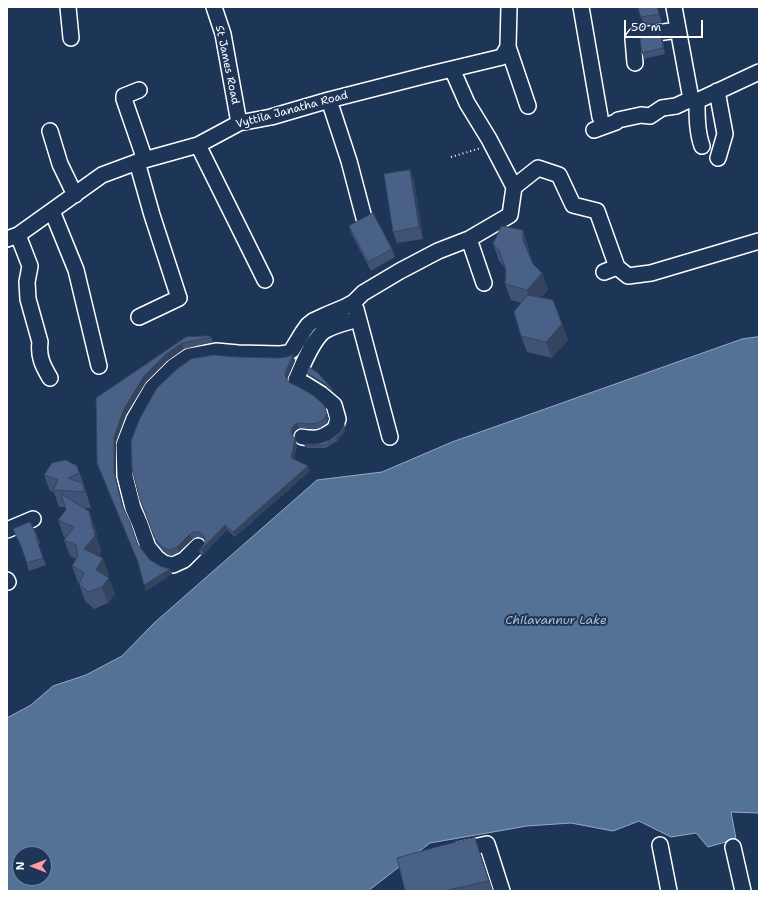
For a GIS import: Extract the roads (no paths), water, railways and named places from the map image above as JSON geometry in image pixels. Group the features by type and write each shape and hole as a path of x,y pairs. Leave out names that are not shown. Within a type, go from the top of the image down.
{"street":[{"path":"68,7 71,38"},
{"name":"St James Road","path":"214,7 223,34 239,123"},
{"path":"509,7 508,47 528,106"},
{"path":"581,7 597,124 616,122 618,120 641,115 650,116 662,108 676,106 694,100 759,72"},
{"path":"674,7 694,100 702,146"},
{"path":"635,63 633,39 635,36 678,30"},
{"name":"Vyttila Janatha Road","path":"13,237 102,176 141,161 198,145 239,123 271,117 329,100 502,58 508,47"},
{"path":"198,546 184,560 173,565 164,563 148,547 133,508 125,476 124,445 134,419 152,388 173,367 189,356 216,351 245,354 288,353 292,350 308,325 319,318 345,308 363,293 438,250 470,239 510,215 514,187 467,103 452,69"},
{"path":"139,90 124,96 124,99 141,161 152,215 179,298 140,317"},
{"path":"717,91 725,134 718,158"},
{"path":"329,100 349,161 364,218"},
{"path":"50,131 60,164 75,195"},
{"path":"198,145 265,280"},
{"path":"514,187 538,168 559,175 573,205 597,211 610,270 628,276 651,273 759,241"},
{"path":"52,211 76,270 99,366"},
{"path":"13,237 30,266 27,287 28,299 40,342 40,358 50,378"},
{"path":"470,239 484,283"},
{"path":"354,302 390,437"},
{"path":"302,437 313,439 325,436 335,429 338,419 334,405 321,394 296,380 312,347 321,334 326,330 358,319"},
{"path":"7,530 33,519"},
{"path":"444,854 487,844 502,891"},
{"path":"660,845 669,891"},
{"path":"733,847 743,891"}],"water":[{"name":"Chilavannur Lake","path":"759,337 759,813 731,812 736,839 708,847 696,833 671,837 639,821 613,831 571,823 527,826 430,843 368,891 7,891 7,718 31,705 53,686 86,675 122,656 153,624 317,480 382,472 452,442 742,339"}]}
